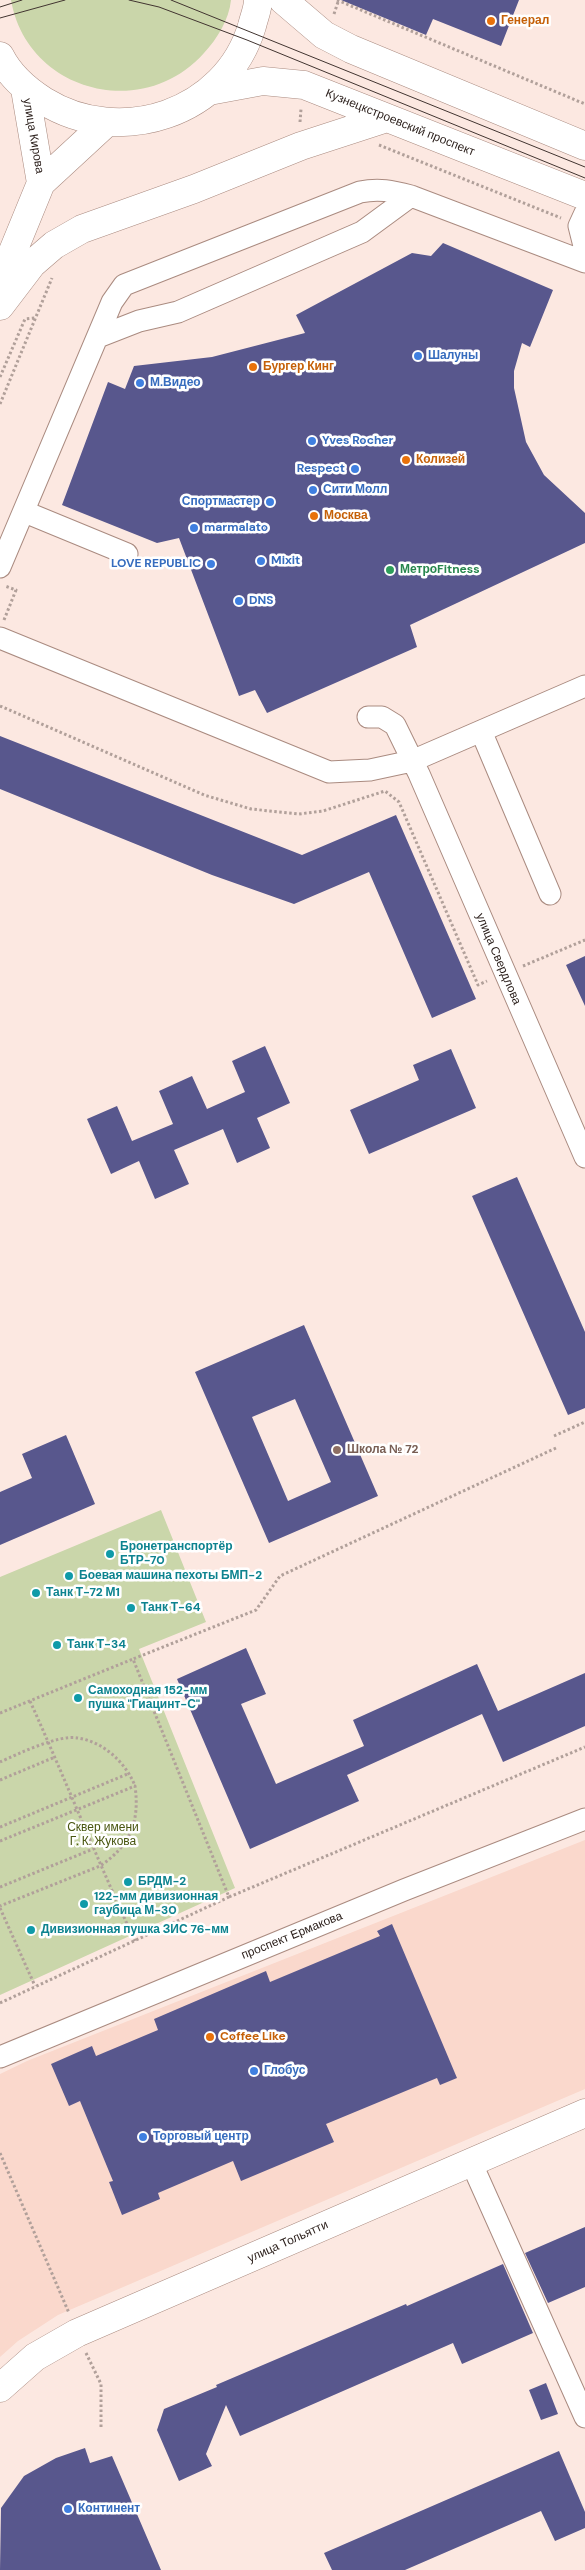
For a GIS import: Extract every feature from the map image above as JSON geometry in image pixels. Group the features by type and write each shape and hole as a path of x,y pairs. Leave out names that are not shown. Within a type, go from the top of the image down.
{"main road":[{"path":"2,63 25,89 63,113 106,123 143,122 178,111 209,91 234,64 247,40 258,0"},
{"path":"283,0 324,35 351,49 585,146"},
{"name":"Кузнецкстроевский проспект","path":"209,91 263,81 304,85 585,196"},
{"name":"улица Кирова","path":"25,89 41,183"},
{"path":"0,306 32,264 54,245 82,229 194,189 301,146 387,118"},
{"name":"улица Кирова","path":"0,283 41,183 106,123"},
{"name":"улица Тольятти","path":"0,2388 35,2357 77,2333 585,2112"}],"street":[{"path":"0,567 25,512 112,302 124,286 360,192 375,189 411,196 585,262"},
{"path":"98,337 139,320 178,312 362,232 411,196"},
{"path":"585,213 579,226 585,250"},
{"path":"25,512 128,554"},
{"path":"2,630 329,772 370,770 412,761 585,686"},
{"name":"улица Свердлова","path":"368,716 390,720 395,725 585,1157"},
{"path":"481,731 550,894"},
{"name":"проспект Ермакова","path":"0,2057 404,1890 585,1818"},
{"path":"470,2162 585,2416"}],"path":[{"path":"337,0 585,104"},
{"path":"0,377 25,319 36,318"},
{"path":"0,584 16,590 2,630"},
{"path":"0,706 204,795 251,809 299,814 323,811 385,791 399,802 478,985 585,940"},
{"path":"554,1436 585,1422"},
{"path":"0,1713 256,1610 280,1576 556,1448"},
{"path":"133,1658 229,1897"},
{"path":"30,1701 78,1810 100,1866 135,1941"},
{"path":"0,1762 49,1742 77,1737 102,1747 118,1759 130,1773 135,1786 138,1808 128,1840 113,1857 100,1866 0,1907 36,1986"},
{"path":"0,2003 229,1897 585,1747"},
{"path":"0,1780 55,1757"},
{"path":"0,1827 130,1773"},
{"path":"0,1841 135,1786"},
{"path":"0,1887 93,1849"},
{"path":"0,2153 77,2333 101,2384 101,2427"}],"shaded area":[{"path":"585,1840 585,2089 58,2315 18,2341 0,2357 0,2074 27,2061"}],"green space":[{"path":"11,0 231,0 222,29 213,42 204,53 179,74 150,87 120,91 91,87 63,75 39,57 21,32"},
{"name":"Сквер имени Г. К. Жукова","path":"161,1510 206,1622 139,1649 235,1888 0,1995 0,1577"}],"building":[{"path":"341,0 519,0 501,46 433,19 426,35"},
{"name":"Сити Молл","path":"443,243 553,290 530,347 522,343 514,371 514,388 526,442 544,475 585,513 585,543 410,625 417,647 267,713 255,690 239,696 179,538 157,543 62,505 108,382 125,389 134,366 212,357 305,333 296,315 412,253 431,256"},
{"path":"0,736 302,855 396,815 476,999 432,1018 369,872 294,904 212,875 0,789"},
{"path":"585,956 585,1006 566,965"},
{"path":"265,1046 290,1103 257,1118 270,1148 237,1163 223,1129 174,1150 189,1184 155,1199 139,1161 111,1174 87,1119 117,1106 132,1141 173,1124 159,1091 192,1076 207,1109 245,1092 232,1061"},
{"path":"451,1049 476,1108 369,1154 350,1110 419,1080 413,1065"},
{"path":"517,1177 585,1332 585,1408 568,1415 472,1196"},
{"name":"Школа № 72","path":"304,1325 378,1496 269,1543 195,1372","holes":["295,1399 331,1482 288,1501 252,1417"]},
{"path":"66,1435 95,1504 0,1545 0,1492 32,1478 22,1454"},
{"path":"246,1648 266,1694 241,1704 276,1784 364,1746 353,1720 477,1664 498,1711 585,1673 585,1726 503,1762 482,1714 347,1775 359,1801 250,1849 177,1679"},
{"name":"Глобус","path":"392,1924 457,2078 440,2085 437,2078 326,2124 334,2142 241,2181 233,2161 158,2193 160,2199 122,2215 109,2182 113,2181 80,2101 69,2106 51,2064 92,2046 96,2056 158,2030 154,2019 266,1971 270,1982 380,1936 377,1931"},
{"path":"585,2227 585,2287 548,2303 525,2253"},
{"path":"503,2264 533,2333 462,2364 453,2343 240,2436 226,2405 206,2454 212,2466 179,2481 157,2430 164,2409 217,2387 216,2385"},
{"path":"546,2383 558,2414 541,2420 529,2390"},
{"name":"Континент","path":"85,2448 90,2463 112,2456 161,2570 0,2570 1,2508 24,2476 56,2458"},
{"path":"559,2451 585,2512 585,2528 555,2541 541,2511 405,2570 332,2570 324,2553"}],"tram line":[{"path":"0,7 22,0"},
{"path":"0,18 65,0"},
{"path":"129,0 159,7 247,40 585,178"},
{"path":"171,0 585,167"}],"place":[{"name":"Генерал","path":"491,21"},
{"name":"Шалуны","path":"418,356"},
{"name":"Бургер Кинг","path":"253,367"},
{"name":"М.Видео","path":"140,383"},
{"name":"Yves Rocher","path":"312,441"},
{"name":"Колизей","path":"406,460"},
{"name":"Respect","path":"355,469"},
{"name":"Сити Молл","path":"313,490"},
{"name":"Спортмастер","path":"270,502"},
{"name":"Москва","path":"314,516"},
{"name":"marmalato","path":"194,528"},
{"name":"Mixit","path":"261,561"},
{"name":"LOVE REPUBLIC","path":"211,564"},
{"name":"МетроFitness","path":"390,570"},
{"name":"DNS","path":"239,601"},
{"name":"Школа № 72","path":"337,1450"},
{"name":"Бронетранспортёр БТР-70","path":"110,1554"},
{"name":"Боевая машина пехоты БМП-2","path":"69,1576"},
{"name":"Танк Т-72 М1","path":"36,1593"},
{"name":"Танк Т-64","path":"131,1608"},
{"name":"Танк Т-34","path":"57,1645"},
{"name":"Самоходная 152-мм пушка \"Гиацинт-С\"","path":"78,1698"},
{"name":"БРДМ-2","path":"128,1882"},
{"name":"122-мм дивизионная гаубица М-30","path":"84,1904"},
{"name":"Дивизионная пушка ЗИС 76-мм","path":"31,1930"},
{"name":"Coffee Like","path":"210,2037"},
{"name":"Глобус","path":"254,2071"},
{"name":"Торговый центр","path":"143,2137"},
{"name":"Континент","path":"68,2509"}]}
